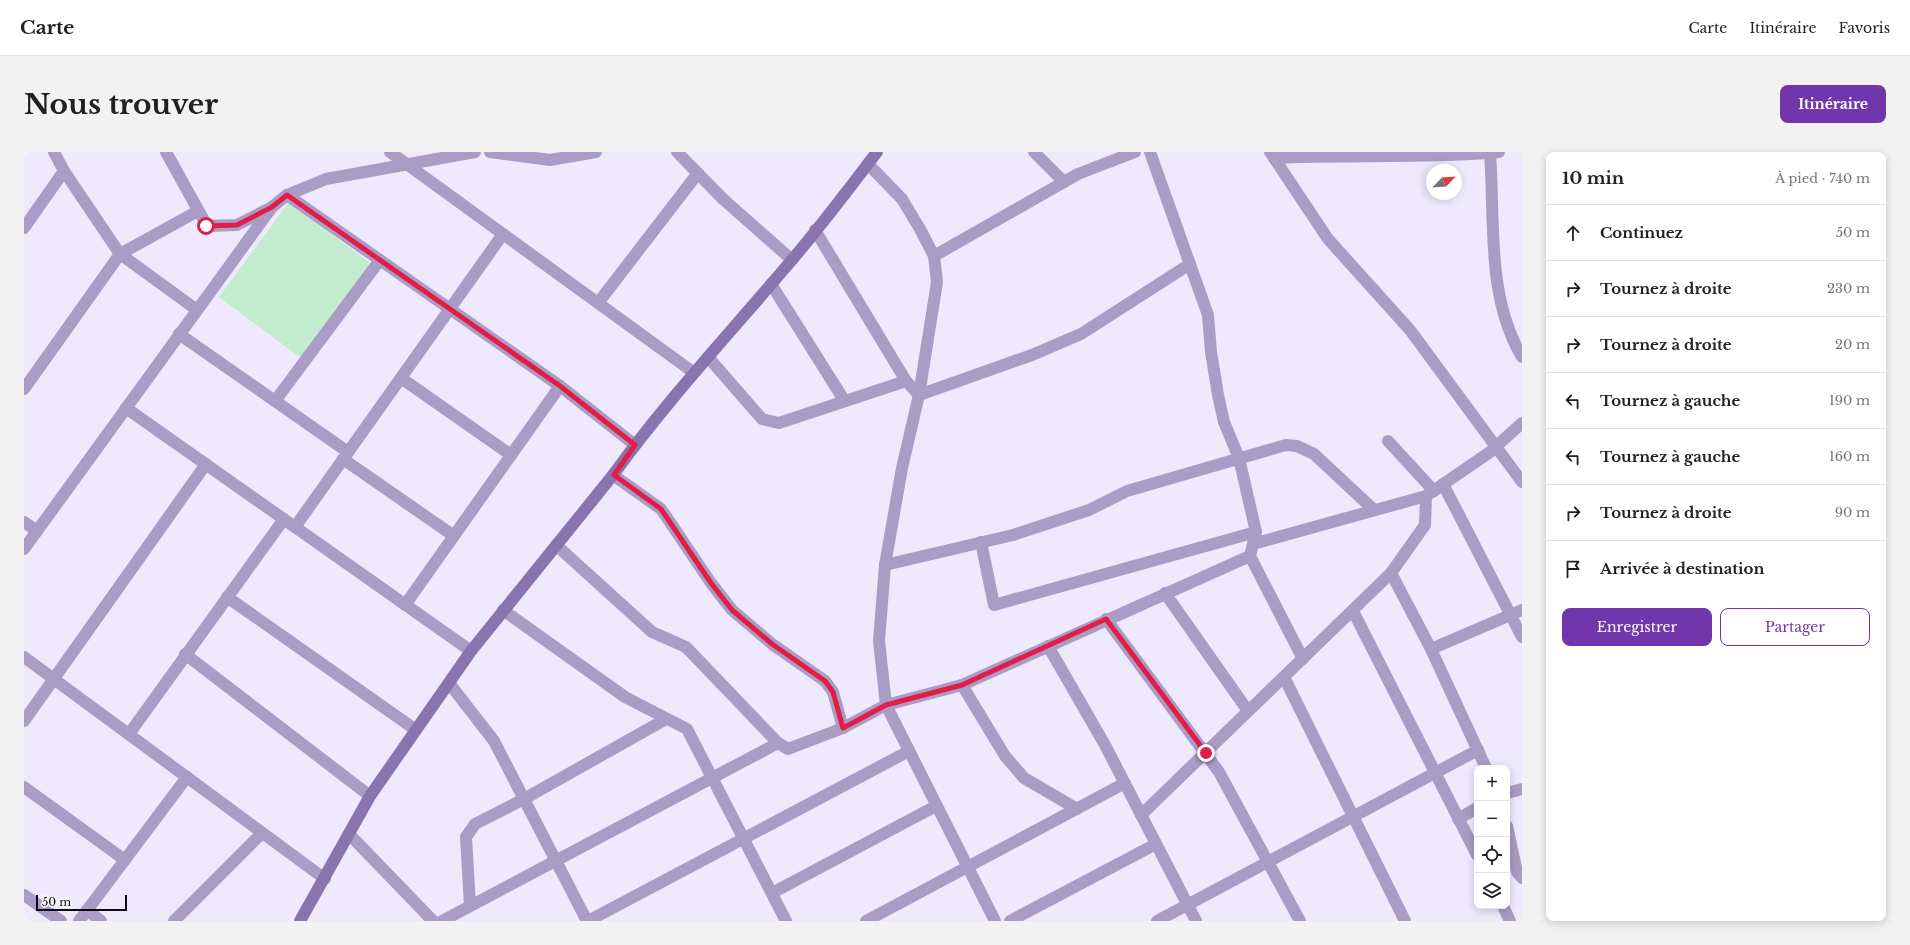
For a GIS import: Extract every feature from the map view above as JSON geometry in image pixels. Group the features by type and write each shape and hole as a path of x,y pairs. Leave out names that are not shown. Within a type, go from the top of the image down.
{"main road":[{"path":"301,921 370,796 471,651 614,475 635,445 693,372 708,357 792,260 877,152"}],"street":[{"path":"54,152 64,171 120,254 197,310"},
{"path":"166,152 206,226 237,225 272,207 287,195 326,179 475,152"},
{"path":"390,152 693,372"},
{"path":"490,152 550,160 596,152"},
{"path":"677,152 723,199 792,260"},
{"path":"1034,152 1064,182"},
{"path":"934,256 1078,174 1135,152"},
{"path":"1150,152 1208,315 1211,352 1224,422 1239,458 1256,532 1251,550 1303,659"},
{"path":"1272,155 1438,154 1493,152 1494,251 1502,310 1514,343 1522,357"},
{"path":"1272,155 1328,239 1410,330 1522,482"},
{"path":"868,164 902,199 920,229 934,256 937,282 919,395 902,468 885,565 879,641 886,705 995,921"},
{"path":"24,228 64,171"},
{"path":"598,303 698,173"},
{"path":"287,195 560,386 635,445"},
{"path":"24,549 272,207"},
{"path":"24,388 120,254 198,211"},
{"path":"815,230 906,381 919,395"},
{"path":"295,527 503,234"},
{"path":"275,401 380,260"},
{"path":"919,395 1032,355 1081,334 1118,312 1190,264"},
{"path":"771,284 844,400"},
{"path":"180,334 275,401 454,536"},
{"path":"708,357 762,419 779,423 844,400 906,381"},
{"path":"401,378 511,455"},
{"path":"405,605 560,386"},
{"path":"126,408 471,651"},
{"path":"556,545 652,632 686,647 778,743 788,749 843,728 886,705 962,685 1165,593 1251,550 1434,490 1496,446 1522,423"},
{"path":"1388,441 1434,490 1517,612 1522,636"},
{"path":"885,565 1013,535 1089,510 1127,491 1286,445 1297,446 1314,454 1374,510"},
{"path":"24,721 206,464"},
{"path":"614,475 661,509 711,583 732,610 772,644 825,681 833,692 843,728"},
{"path":"1142,815 1391,573 1424,525 1434,490"},
{"path":"129,734 185,654 284,519"},
{"path":"24,522 37,531"},
{"path":"981,542 994,605 1256,532"},
{"path":"1391,573 1431,649 1485,765"},
{"path":"1165,593 1248,711"},
{"path":"227,597 416,730"},
{"path":"503,610 625,697 687,729 786,921"},
{"path":"1353,611 1474,850"},
{"path":"1431,649 1517,612"},
{"path":"1106,619 1219,772 1300,921"},
{"path":"1048,646 1106,745 1196,921"},
{"path":"185,654 370,796"},
{"path":"24,657 325,879"},
{"path":"1284,677 1405,921"},
{"path":"450,683 494,741 587,921 909,751"},
{"path":"962,685 1005,756 1024,778 1077,809"},
{"path":"470,906 466,837 475,824 524,799 666,719"},
{"path":"442,921 713,779 778,743"},
{"path":"1158,921 1478,750"},
{"path":"79,921 187,778"},
{"path":"866,921 1125,783"},
{"path":"24,787 125,860"},
{"path":"1510,792 1522,789"},
{"path":"772,893 936,806"},
{"path":"1458,818 1474,810"},
{"path":"174,921 262,833"},
{"path":"349,834 433,921"},
{"path":"1509,837 1517,872 1522,878"},
{"path":"1010,921 1156,844"},
{"path":"24,894 61,921"},
{"path":"1504,909 1509,920"},
{"path":"88,910 101,921"}],"green space":[{"path":"289,202 370,263 301,358 219,297"}],"route":[{"path":"206,226 237,225 272,207 287,195 560,386 635,445 614,475 661,509 711,583 732,610 772,644 825,681 833,692 843,728 886,705 962,685 1106,619 1206,753"}]}
